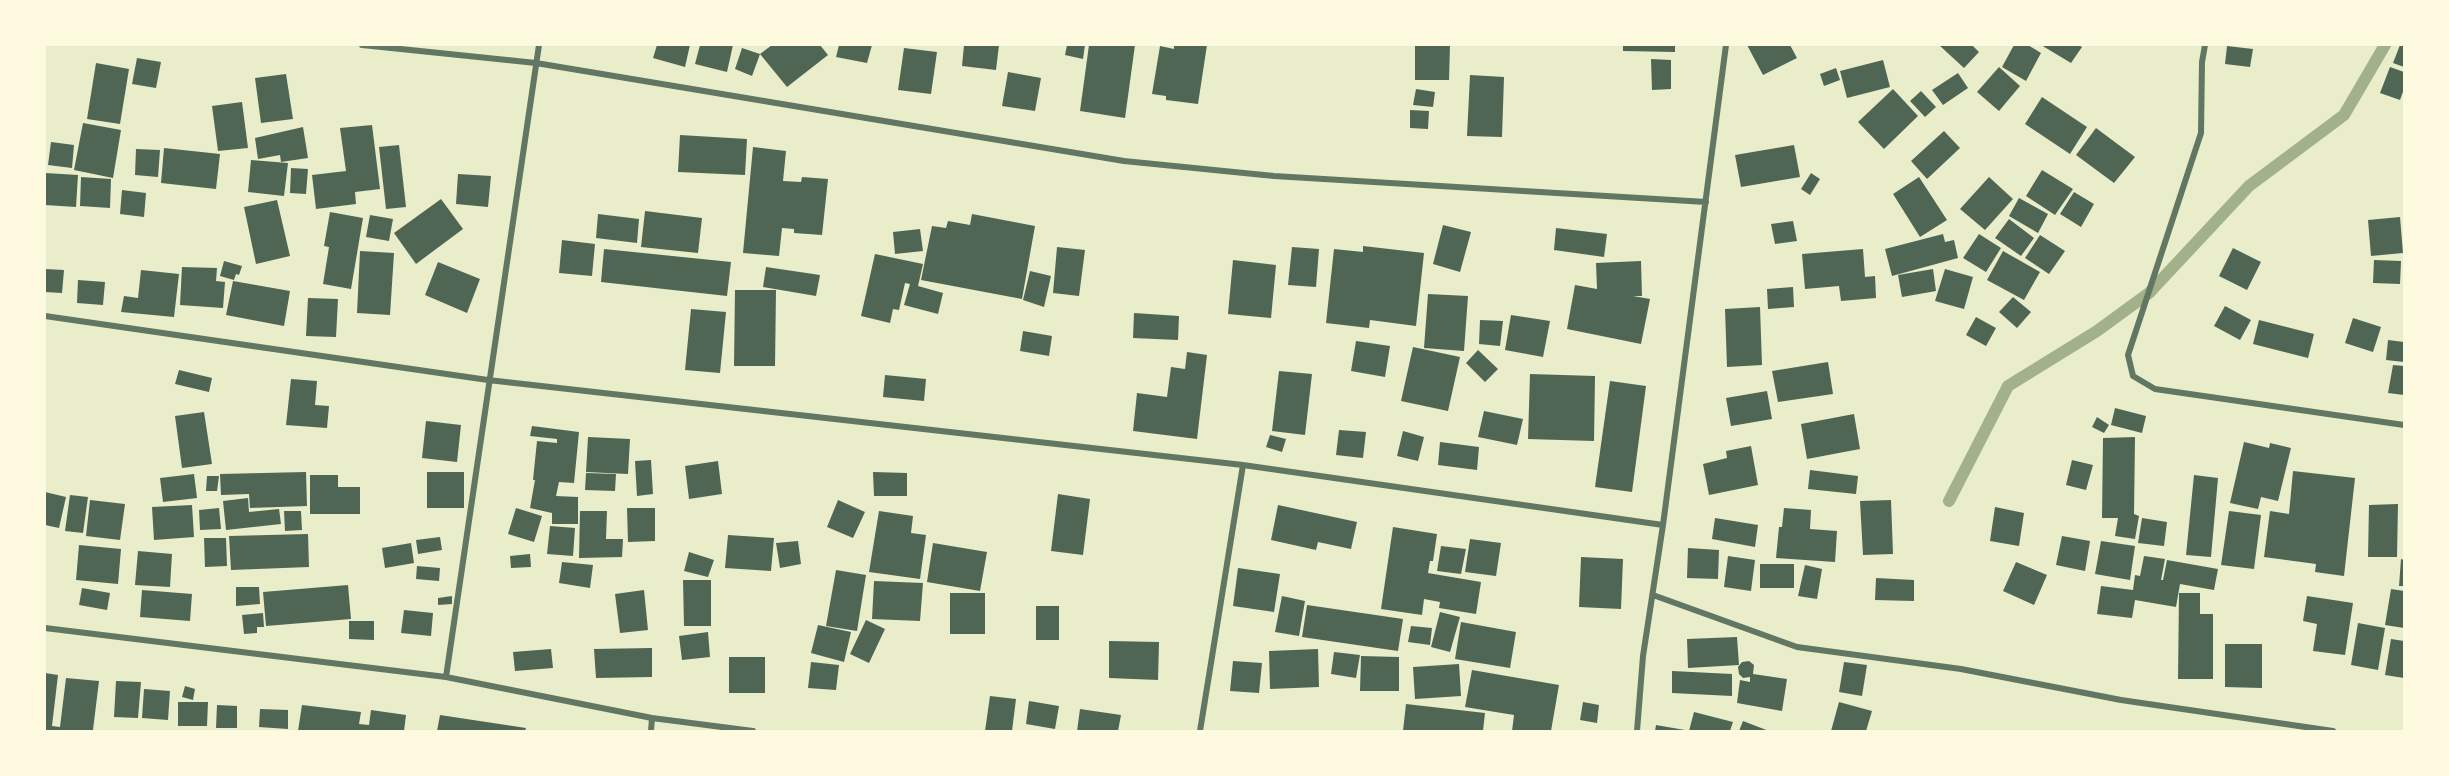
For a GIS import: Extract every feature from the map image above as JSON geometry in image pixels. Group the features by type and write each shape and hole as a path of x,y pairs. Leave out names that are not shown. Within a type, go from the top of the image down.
{"street":[{"path":"362,45 536,63 1124,160 1274,176 1706,202"},
{"path":"446,677 539,45"},
{"path":"1637,731 1643,656 1663,525 1726,45"},
{"path":"2205,45 2202,62 2201,133 2128,355 2133,376 2155,389 2404,425"},
{"path":"45,316 488,380 1243,465 1663,525"},
{"path":"1200,731 1243,465"},
{"path":"1653,595 1797,647 1961,669 2121,700 2333,731"},
{"path":"45,628 446,677 652,718 753,731"},
{"path":"651,731 652,718"}],"building":[{"path":"657,45 690,45 685,67 653,58"},
{"path":"700,45 733,45 727,72 695,64"},
{"path":"772,45 820,45 828,55 787,87 760,54"},
{"path":"839,45 872,45 867,63 836,57"},
{"path":"964,45 999,45 996,70 962,66"},
{"path":"1067,45 1085,45 1083,59 1065,55"},
{"path":"1089,45 1135,45 1125,118 1080,111"},
{"path":"1174,45 1207,45 1198,104 1166,100 1166,96 1152,94 1160,46 1174,49"},
{"path":"1415,45 1450,45 1449,80 1415,80"},
{"path":"1623,45 1675,45 1675,52 1623,51"},
{"path":"1747,45 1790,45 1797,58 1763,75"},
{"path":"1939,45 1972,45 1979,52 1964,68"},
{"path":"2014,45 2028,45 2041,53 2026,81 2002,67"},
{"path":"2041,45 2079,45 2082,47 2071,63"},
{"path":"2400,45 2404,45 2404,67 2393,63"},
{"path":"2227,46 2253,49 2250,67 2225,64"},
{"path":"742,48 760,54 752,76 735,69"},
{"path":"904,48 937,52 931,94 898,90"},
{"path":"137,58 161,62 156,88 132,84"},
{"path":"1651,59 1671,60 1671,89 1652,90"},
{"path":"1883,60 1890,87 1847,98 1840,71"},
{"path":"96,63 129,69 120,124 87,119"},
{"path":"1999,67 2020,86 1999,111 1977,92"},
{"path":"2390,67 2404,72 2404,89 2400,100 2380,93"},
{"path":"1836,68 1840,80 1824,86 1820,74"},
{"path":"1008,72 1041,78 1035,111 1002,106"},
{"path":"1958,73 1968,88 1943,105 1932,90"},
{"path":"286,74 293,119 261,123 255,78"},
{"path":"1470,75 1504,77 1502,137 1467,136"},
{"path":"1416,89 1435,92 1433,107 1413,105"},
{"path":"1893,89 1918,116 1884,149 1858,122"},
{"path":"1921,91 1936,107 1925,117 1910,101"},
{"path":"2042,97 2087,127 2070,154 2025,124"},
{"path":"242,102 248,148 218,151 212,106"},
{"path":"1410,110 1429,111 1428,129 1410,128"},
{"path":"83,123 121,130 113,178 74,170"},
{"path":"372,125 380,189 355,192 356,204 316,209 312,175 346,171 340,128"},
{"path":"303,127 308,158 281,162 280,155 258,159 255,138"},
{"path":"2096,128 2135,157 2114,183 2076,155"},
{"path":"1944,131 1960,148 1927,179 1911,161"},
{"path":"680,135 747,139 745,175 678,172"},
{"path":"51,142 74,145 72,168 48,165"},
{"path":"399,145 406,207 386,209 379,147"},
{"path":"1794,145 1800,177 1741,187 1735,155"},
{"path":"753,147 786,151 783,181 801,182 802,177 828,179 822,235 794,233 794,229 782,228 779,256 743,253"},
{"path":"164,148 220,154 216,189 161,183"},
{"path":"136,149 160,150 158,177 135,175"},
{"path":"251,160 288,163 284,196 248,192"},
{"path":"291,168 308,169 306,194 290,193"},
{"path":"2042,170 2073,189 2055,215 2026,196"},
{"path":"45,173 78,175 76,207 45,205"},
{"path":"1811,173 1820,179 1810,195 1801,189"},
{"path":"458,174 491,176 488,207 456,204"},
{"path":"81,177 111,179 110,208 80,206"},
{"path":"1919,177 1947,220 1920,237 1893,194"},
{"path":"1989,177 2013,199 1985,230 1960,209"},
{"path":"122,190 146,193 144,217 120,214"},
{"path":"2074,192 2094,204 2081,227 2060,214"},
{"path":"2019,198 2048,214 2038,233 2009,216"},
{"path":"441,199 463,229 416,264 394,233"},
{"path":"277,200 290,256 256,264 244,207"},
{"path":"645,211 702,218 698,253 641,247"},
{"path":"330,212 363,218 351,289 323,284 329,247 324,246"},
{"path":"598,214 639,219 637,243 596,238"},
{"path":"972,214 1035,226 1022,299 921,280 932,226 946,228 948,221 970,225"},
{"path":"370,215 393,219 389,241 366,237"},
{"path":"2400,217 2403,253 2371,256 2368,220"},
{"path":"2009,219 2034,238 2021,256 1995,238"},
{"path":"1793,221 1797,241 1775,244 1771,224"},
{"path":"1443,225 1471,232 1460,272 1433,264"},
{"path":"1556,228 1607,234 1604,257 1554,250"},
{"path":"920,229 923,251 895,254 893,232"},
{"path":"1943,234 1945,242 1954,240 1958,258 1892,276 1885,249"},
{"path":"1979,234 2001,248 1986,272 1963,258"},
{"path":"2040,235 2065,251 2049,274 2025,258"},
{"path":"562,240 595,244 592,276 559,273"},
{"path":"1363,246 1424,253 1416,326 1370,320 1369,328 1326,323 1334,249 1363,252"},
{"path":"1057,247 1085,250 1079,296 1053,293"},
{"path":"1292,247 1319,249 1316,287 1288,285"},
{"path":"2233,248 2261,262 2247,290 2219,276"},
{"path":"604,249 731,262 727,296 601,282"},
{"path":"1863,249 1865,277 1875,276 1876,298 1841,301 1839,286 1805,289 1802,254"},
{"path":"360,251 394,253 390,315 357,313"},
{"path":"2003,251 2040,272 2024,300 1987,280"},
{"path":"875,254 923,264 918,286 943,293 938,314 904,305 910,284 905,283 899,310 893,309 890,323 861,316"},
{"path":"1233,260 1276,265 1271,318 1228,314"},
{"path":"2374,260 2401,261 2400,284 2373,283"},
{"path":"224,261 242,266 239,275 236,274 234,280 220,276"},
{"path":"1641,261 1642,296 1633,296 1650,299 1641,344 1567,329 1575,285 1597,289 1596,263"},
{"path":"438,262 480,279 467,313 425,295"},
{"path":"182,267 217,268 216,281 225,282 223,308 180,305"},
{"path":"766,267 820,275 816,296 763,287"},
{"path":"45,269 64,270 62,293 45,292"},
{"path":"1933,269 1936,291 1902,297 1898,275"},
{"path":"1945,269 1973,277 1964,309 1935,301"},
{"path":"141,270 179,274 174,317 121,312 124,296 138,298"},
{"path":"1030,271 1051,276 1044,307 1023,300"},
{"path":"78,280 105,282 103,305 77,303"},
{"path":"233,281 290,291 284,326 226,315"},
{"path":"1793,287 1794,307 1768,309 1767,289"},
{"path":"735,290 776,290 775,366 734,366"},
{"path":"1428,294 1468,296 1464,351 1424,348"},
{"path":"2013,297 2031,312 2017,328 1999,312"},
{"path":"308,298 338,299 336,337 306,336"},
{"path":"2225,306 2251,320 2240,340 2214,326"},
{"path":"1760,307 1762,365 1727,367 1725,309"},
{"path":"691,309 726,312 720,373 685,370"},
{"path":"1134,313 1179,316 1178,340 1133,338"},
{"path":"1511,315 1550,321 1543,357 1505,350"},
{"path":"1976,317 1996,328 1986,346 1966,335"},
{"path":"2353,318 2381,327 2373,352 2345,343"},
{"path":"1480,320 1503,321 1500,346 1479,344"},
{"path":"2259,320 2314,334 2308,358 2253,344"},
{"path":"1023,331 1052,336 1049,356 1020,351"},
{"path":"2388,340 2404,342 2404,362 2386,360"},
{"path":"1356,341 1390,346 1385,377 1351,371"},
{"path":"1413,347 1460,357 1448,411 1401,401"},
{"path":"1478,350 1498,369 1485,382 1466,363"},
{"path":"1187,352 1207,355 1197,439 1133,431 1137,393 1167,397 1171,367 1185,369"},
{"path":"1828,362 1833,394 1778,402 1772,371"},
{"path":"2393,365 2404,366 2404,395 2388,393"},
{"path":"179,370 212,378 209,392 175,384"},
{"path":"1279,371 1312,374 1305,435 1272,431"},
{"path":"1530,374 1595,376 1594,441 1528,439"},
{"path":"885,375 926,379 924,401 883,397"},
{"path":"291,379 317,381 315,405 329,406 327,428 286,425"},
{"path":"1610,381 1646,386 1632,492 1595,487"},
{"path":"1767,391 1772,419 1731,426 1726,398"},
{"path":"2115,408 2146,416 2142,433 2111,425"},
{"path":"1484,411 1523,419 1517,445 1478,437"},
{"path":"204,412 212,464 182,468 175,416"},
{"path":"1854,414 1860,449 1807,459 1801,424"},
{"path":"2097,417 2109,425 2104,433 2092,427"},
{"path":"426,421 461,425 457,462 422,458"},
{"path":"532,426 579,432 574,483 559,482 556,496 578,497 578,524 552,524 552,513 530,508 535,480 533,480 537,441 557,443 557,439 530,436"},
{"path":"1339,430 1366,432 1363,458 1336,455"},
{"path":"1403,431 1424,437 1418,461 1397,456"},
{"path":"1270,435 1286,439 1282,452 1266,447"},
{"path":"588,437 630,439 628,474 586,472"},
{"path":"2135,437 2134,514 2139,516 2135,539 2115,536 2118,518 2102,518 2103,438"},
{"path":"1440,442 1479,447 1477,470 1438,465"},
{"path":"2244,442 2269,448 2270,443 2291,448 2278,501 2261,497 2258,509 2230,503"},
{"path":"1751,446 1758,485 1709,495 1703,464 1727,458 1726,451"},
{"path":"651,460 653,494 637,496 635,461"},
{"path":"2072,460 2093,465 2086,490 2066,485"},
{"path":"718,461 722,494 689,499 685,466"},
{"path":"1810,470 1858,476 1856,494 1808,489"},
{"path":"2293,471 2355,478 2344,576 2315,572 2316,564 2264,557 2270,511 2289,514"},
{"path":"306,472 307,506 250,508 249,494 221,495 220,474"},
{"path":"427,472 464,472 464,508 427,508"},
{"path":"873,472 907,473 907,496 874,496"},
{"path":"586,473 616,474 615,491 585,490"},
{"path":"194,474 197,498 163,502 160,478"},
{"path":"310,475 338,475 338,487 360,487 360,514 310,514"},
{"path":"2194,475 2218,478 2211,557 2186,555"},
{"path":"207,476 219,476 217,491 206,491"},
{"path":"45,492 66,497 59,528 45,525"},
{"path":"1058,494 1090,499 1083,555 1051,551"},
{"path":"70,495 88,497 83,533 65,531"},
{"path":"248,498 249,512 279,509 281,524 226,530 223,501"},
{"path":"90,500 125,504 120,540 86,536"},
{"path":"838,500 865,512 853,538 827,527"},
{"path":"1891,500 1893,554 1863,555 1860,501"},
{"path":"2398,504 2397,557 2368,557 2369,505"},
{"path":"192,505 194,537 154,540 152,507"},
{"path":"1278,505 1357,522 1351,549 1318,542 1316,550 1271,540"},
{"path":"1995,507 2024,513 2019,546 1990,541"},
{"path":"219,508 221,529 200,530 199,510"},
{"path":"516,508 542,516 534,542 508,534"},
{"path":"627,508 655,508 655,541 628,542"},
{"path":"1784,508 1811,510 1810,529 1837,531 1835,562 1776,558 1779,527 1782,527"},
{"path":"284,511 301,511 302,530 285,531"},
{"path":"580,511 607,511 606,539 623,539 622,557 579,558"},
{"path":"879,511 913,516 911,533 926,535 920,579 869,572"},
{"path":"2229,511 2261,515 2254,569 2221,565"},
{"path":"1715,518 1758,525 1755,547 1712,539"},
{"path":"2142,518 2167,522 2164,546 2138,543"},
{"path":"550,526 575,528 573,556 547,554"},
{"path":"1393,527 1437,534 1433,561 1430,561 1428,573 1481,582 1476,614 1439,608 1440,602 1424,599 1422,615 1381,609"},
{"path":"308,534 309,567 231,570 229,536"},
{"path":"728,535 774,538 771,571 725,568"},
{"path":"2062,536 2090,541 2085,571 2056,565"},
{"path":"440,537 442,550 418,554 416,540"},
{"path":"204,538 226,538 227,566 205,567"},
{"path":"1470,539 1501,543 1496,576 1465,572"},
{"path":"798,541 801,564 780,568 776,543"},
{"path":"2101,541 2135,546 2130,580 2095,574"},
{"path":"411,543 414,563 385,568 382,548"},
{"path":"933,543 987,552 980,591 927,582"},
{"path":"79,545 121,549 118,584 76,580"},
{"path":"1441,546 1466,549 1461,574 1437,571"},
{"path":"1688,548 1719,550 1718,579 1687,578"},
{"path":"138,551 172,554 170,587 135,585"},
{"path":"689,552 714,560 708,577 684,571"},
{"path":"530,554 531,567 511,568 510,556"},
{"path":"1728,556 1755,560 1751,591 1724,587"},
{"path":"2144,556 2165,559 2161,580 2163,580 2167,560 2218,569 2214,590 2180,584 2176,607 2135,600 2132,618 2097,614 2101,586 2133,590 2135,575 2140,576"},
{"path":"1581,557 1623,559 1621,609 1579,607"},
{"path":"2401,559 2404,560 2404,586 2399,586"},
{"path":"562,562 593,565 590,588 559,583"},
{"path":"2016,562 2047,575 2034,605 2003,591"},
{"path":"1760,564 1794,564 1794,588 1760,588"},
{"path":"1805,565 1822,569 1817,599 1798,596"},
{"path":"417,566 440,568 439,581 416,579"},
{"path":"1238,568 1280,574 1274,612 1233,606"},
{"path":"836,570 866,575 857,631 826,626"},
{"path":"1876,578 1914,580 1914,601 1875,600"},
{"path":"683,580 711,580 711,626 684,626"},
{"path":"874,581 923,583 920,621 872,619"},
{"path":"348,585 351,619 266,626 263,592"},
{"path":"236,587 259,587 260,604 236,606"},
{"path":"82,588 110,593 107,610 79,605"},
{"path":"2391,589 2404,591 2404,628 2385,625"},
{"path":"142,590 192,594 190,621 140,617"},
{"path":"644,590 648,630 620,633 615,594"},
{"path":"950,593 985,593 985,634 950,634"},
{"path":"2179,593 2200,593 2200,614 2213,614 2213,679 2178,679"},
{"path":"452,596 452,604 438,605 438,598"},
{"path":"1282,596 1305,601 1299,636 1275,632"},
{"path":"2307,596 2353,603 2345,655 2313,651 2317,624 2303,621"},
{"path":"1307,605 1403,619 1398,651 1302,637"},
{"path":"1036,606 1059,606 1059,640 1036,640"},
{"path":"404,610 433,613 431,636 401,633"},
{"path":"1440,612 1460,617 1450,652 1431,647"},
{"path":"263,613 264,627 257,627 257,633 244,634 242,615"},
{"path":"866,620 885,629 869,663 850,654"},
{"path":"349,621 374,621 374,640 349,639"},
{"path":"1461,622 1516,632 1510,668 1455,659"},
{"path":"2358,623 2385,628 2378,670 2351,665"},
{"path":"818,625 851,632 844,662 811,653"},
{"path":"1411,626 1432,628 1430,645 1408,642"},
{"path":"708,632 710,657 682,660 679,636"},
{"path":"1737,637 1739,665 1688,668 1687,639"},
{"path":"2391,639 2404,641 2404,678 2385,675"},
{"path":"1109,641 1159,642 1158,680 1109,678"},
{"path":"2225,644 2262,644 2262,688 2225,687"},
{"path":"652,648 652,677 596,678 594,649"},
{"path":"551,649 553,668 515,671 513,652"},
{"path":"1318,649 1319,687 1270,689 1269,651"},
{"path":"1334,652 1360,655 1356,678 1331,674"},
{"path":"1361,656 1399,657 1399,691 1360,691"},
{"path":"729,657 765,657 765,693 729,693"},
{"path":"1233,661 1262,663 1259,693 1230,691"},
{"path":"1749,661 1754,665 1753,674 1787,679 1782,711 1737,703 1740,680 1750,682 1750,677 1743,678 1739,674 1738,667 1742,662"},
{"path":"811,662 839,665 836,690 808,688"},
{"path":"1844,662 1867,665 1862,696 1839,692"},
{"path":"1459,664 1461,696 1415,699 1413,667"},
{"path":"1472,670 1559,685 1551,731 1512,731 1514,715 1465,707"},
{"path":"1672,671 1732,674 1732,696 1672,693"},
{"path":"45,673 58,675 52,726 60,727 66,678 99,681 93,730 45,731"},
{"path":"116,681 141,682 138,718 114,717"},
{"path":"185,686 195,689 193,700 182,697"},
{"path":"144,689 170,691 168,720 142,718"},
{"path":"990,696 1016,699 1012,731 985,731"},
{"path":"1029,701 1059,706 1055,729 1026,724"},
{"path":"178,702 208,702 207,726 178,726"},
{"path":"1583,702 1599,705 1597,723 1580,720"},
{"path":"1839,702 1872,711 1866,731 1831,731"},
{"path":"1406,704 1485,713 1483,731 1403,731"},
{"path":"217,705 237,706 237,728 216,728"},
{"path":"302,705 361,712 359,724 369,725 371,710 406,715 404,731 298,731"},
{"path":"260,709 288,710 288,729 259,727"},
{"path":"1080,709 1121,715 1118,731 1077,731"},
{"path":"1694,712 1733,722 1730,731 1689,731"},
{"path":"440,715 526,728 525,731 437,731"},
{"path":"1743,721 1769,731 1739,731"},
{"path":"1656,725 1685,730 1685,731 1655,731"}],"waterway":[{"path":"1949,501 2008,386 2097,331 2149,293 2249,186 2344,115 2385,45"}]}
